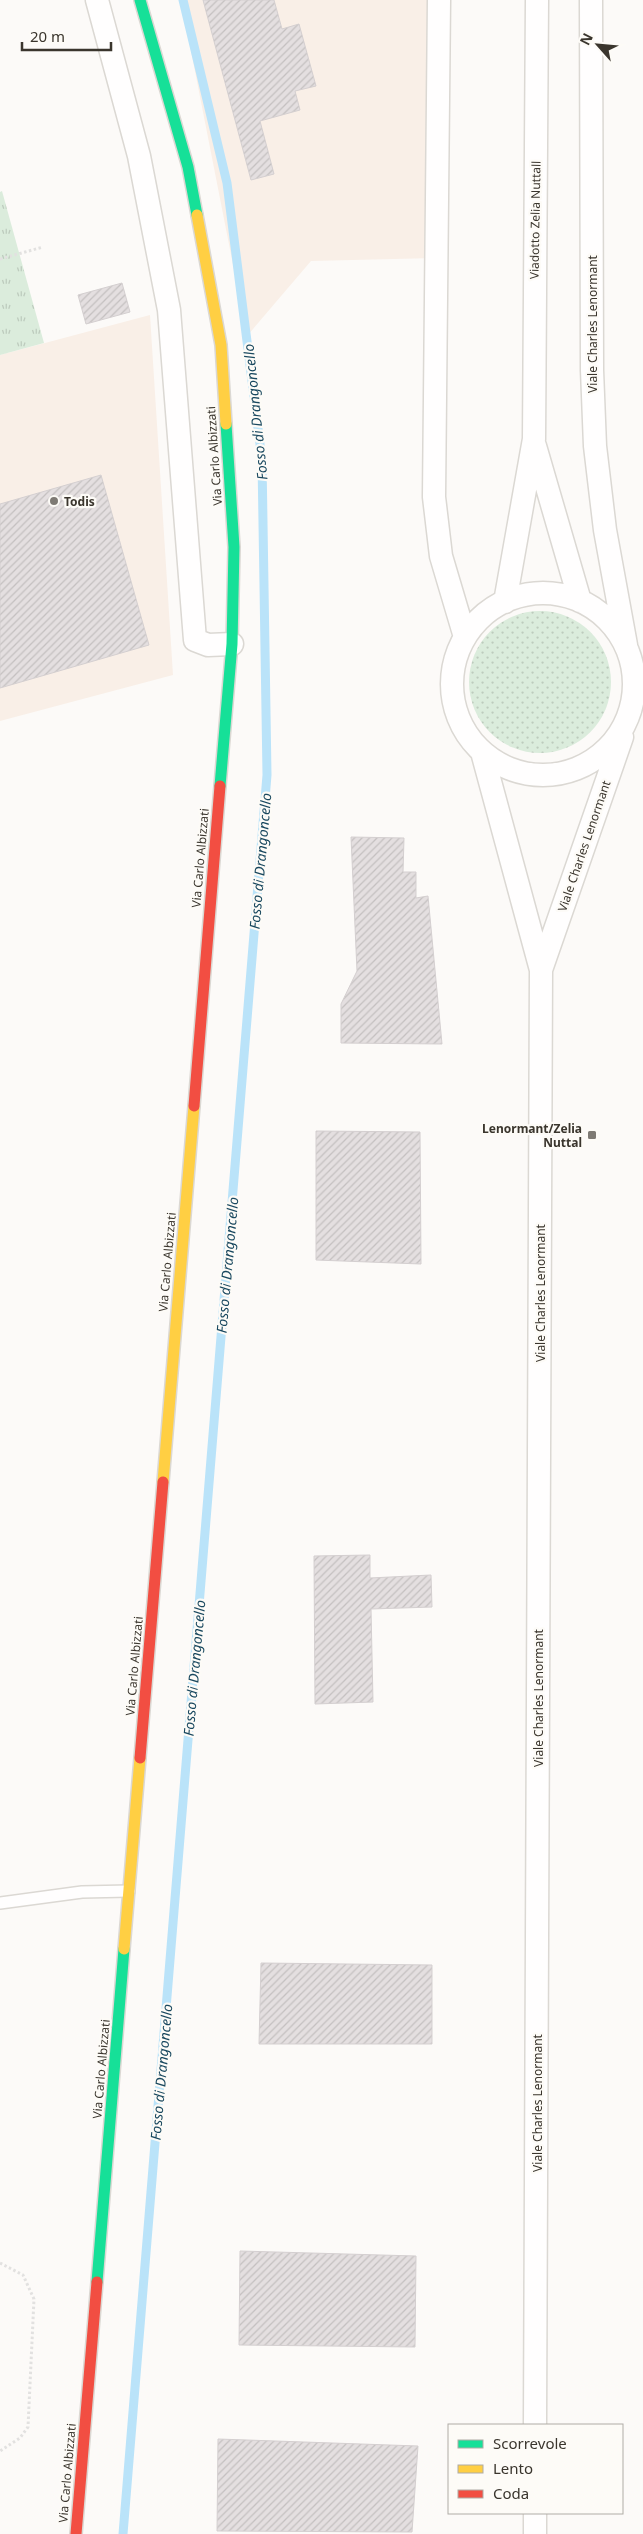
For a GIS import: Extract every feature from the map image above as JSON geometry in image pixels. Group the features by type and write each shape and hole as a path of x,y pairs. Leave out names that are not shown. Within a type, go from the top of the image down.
{"street":[{"path":"97,0 139,156 169,310 195,640 208,646 232,644"},
{"name":"Via Carlo Albizzati","path":"76,2534 232,644 234,547 221,345 188,167 140,0"},
{"path":"439,0 434,504 438,543 465,637"},
{"name":"Viadotto Zelia Nuttall","path":"505,602 534,439 533,339 537,0"},
{"name":"Viale Charles Lenormant","path":"541,970 634,697 634,670 626,645 604,520 594,432 592,370 591,0"},
{"name":"Viadotto Zelia Nuttall","path":"534,439 580,601"},
{"path":"626,645 614,626 599,612 580,601 556,594 530,594 505,602 483,616 465,637 454,667 453,698 462,728 482,752 505,768 533,776 561,774 588,764 610,746 626,723"},
{"name":"Viale Charles Lenormant","path":"482,752 541,970 535,2424"},
{"path":"535,2514 535,2534"}],"lane":[{"path":"0,1903 82,1892 129,1891"}],"path":[{"path":"0,259 43,247"},
{"path":"0,2263 23,2275 34,2299 28,2427 20,2438 0,2451"}],"shaded area":[{"path":"181,0 439,0 436,258 311,261 247,336"},
{"path":"150,315 173,675 0,721 0,355"}],"green space":[{"path":"2,191 44,343 0,355 0,192"},
{"path":"540,611 567,617 579,623 590,632 599,643 605,655 611,682 605,709 599,721 590,732 579,741 567,747 540,753 513,747 501,741 490,732 481,721 475,709 469,682 475,655 481,643 490,632 501,623 513,617"}],"building":[{"path":"203,0 274,0 282,29 299,24 316,86 295,91 300,110 260,121 274,174 251,180"},
{"path":"122,283 130,312 86,324 78,295"},
{"path":"101,475 149,645 0,688 0,504"},
{"path":"351,837 404,838 403,872 416,872 416,898 428,896 442,1044 341,1043 341,1004 357,971"},
{"path":"316,1131 420,1132 421,1264 316,1260"},
{"path":"370,1555 370,1578 431,1575 432,1607 371,1609 373,1702 315,1704 314,1556"},
{"path":"261,1963 432,1965 432,2044 259,2044"},
{"path":"240,2251 416,2256 415,2347 239,2345"},
{"path":"218,2439 418,2446 412,2532 217,2531"}],"waterway":[{"name":"Fosso di Drangoncello","path":"123,2534 267,775 262,460 227,183 183,0"}],"traffic: fast":[{"path":"140,0 188,167 197,215"},
{"path":"220,786 232,644 234,547 226,424"},
{"path":"97,2282 124,1949"}],"traffic: slow":[{"path":"197,215 221,345 226,424"},
{"path":"163,1482 194,1106"},
{"path":"124,1949 140,1758"}],"traffic: jam":[{"path":"194,1106 220,786"},
{"path":"140,1758 163,1482"},
{"path":"76,2534 97,2282"}],"place":[{"name":"Todis","path":"54,501"},
{"name":"Lenormant/Zelia Nuttal","path":"592,1135"}]}
